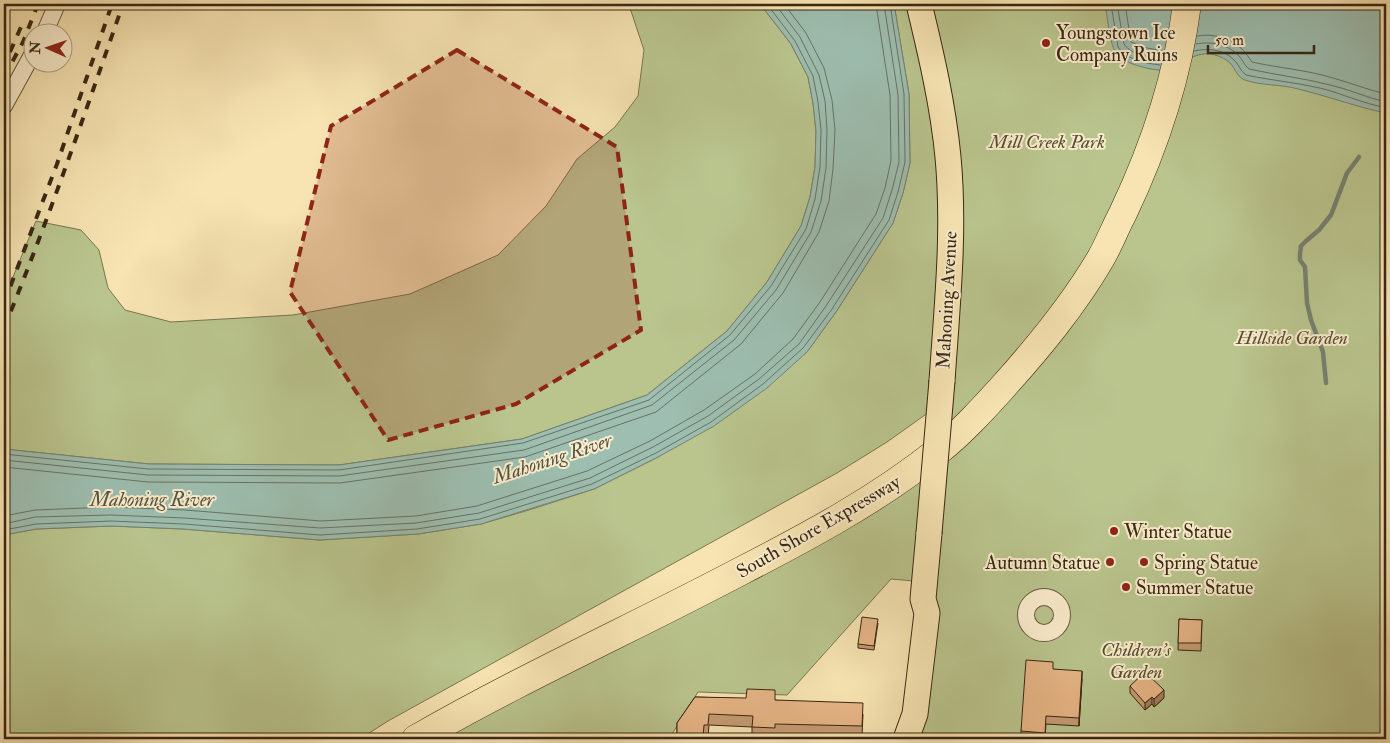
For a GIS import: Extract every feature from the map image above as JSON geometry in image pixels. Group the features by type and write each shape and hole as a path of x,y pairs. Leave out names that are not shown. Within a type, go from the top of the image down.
{"highway":[{"name":"South Shore Expressway","path":"416,739 588,647 769,557 840,517 939,451 977,416 1027,361 1064,315 1101,257 1134,189 1152,143 1170,85 1187,4"}],"main road":[{"name":"Mahoning Avenue","path":"907,737 915,714 927,613 923,599 951,260 948,155 939,94 919,4"}],"street":[{"path":"49,22 57,4"},
{"path":"4,106 23,72"}],"highlighted area":[{"path":"457,50 617,147 641,330 516,404 388,440 290,292 331,126"}],"green space":[{"path":"627,4 760,4 791,44 808,77 816,131 815,167 810,197 801,226 767,282 727,331 647,395 522,439 339,465 149,464 4,449 4,299 36,221 81,230 99,250 108,288 125,310 171,322 293,315 410,294 498,255 546,206 577,159 615,127 638,96 644,50"},
{"path":"894,4 1386,4 1386,739 906,739 925,582 891,579 787,695 698,692 669,739 416,739 935,453 939,405 887,442 837,473 388,721 360,739 4,739 4,535 36,529 111,526 183,529 320,540 418,534 481,524 594,489 658,457 807,352 836,312 893,223 903,193 910,163 909,94"}],"water":[{"name":"Mahoning River","path":"760,4 894,4 909,94 910,163 893,223 836,312 807,352 767,388 714,426 594,489 481,524 418,534 320,540 183,529 111,526 36,529 4,535 4,449 149,464 339,465 522,439 647,395 727,331 767,282 801,226 810,197 815,167 816,131 808,77 791,44"},
{"path":"1105,4 1386,4 1386,113 1292,87 1242,79 1228,61 1213,54 1199,55 1162,70 1150,69 1130,63 1120,58 1113,48"}],"building":[{"path":"862,617 878,619 874,646 858,644"},
{"path":"1179,619 1202,620 1201,643 1178,643"},
{"path":"1026,660 1053,662 1053,669 1082,671 1079,718 1046,716 1045,733 1021,731"},
{"path":"1145,672 1164,690 1154,699 1152,697 1145,703 1130,686"},
{"path":"747,689 775,690 775,700 863,703 862,726 775,724 775,728 752,727 753,716 709,714 708,725 704,725 703,738 677,737 677,723 695,697 746,698"}],"waterway":[{"path":"1326,383 1323,352 1307,303 1305,267 1300,260 1301,246 1319,230 1331,215 1347,173 1359,157"}],"railway":[{"path":"4,77 23,42 38,4"},
{"path":"4,303 57,164 112,4"},
{"path":"4,328 51,207 123,4"},
{"path":"10,52 24,20"}],"place":[{"name":"Youngstown Ice Company Ruins","path":"1046,43"},
{"name":"Winter Statue","path":"1114,531"},
{"name":"Autumn Statue","path":"1110,562"},
{"name":"Spring Statue","path":"1144,562"},
{"name":"Summer Statue","path":"1126,587"}],"park label":[{"name":"Mill Creek Park","path":"1047,141"},
{"name":"Hillside Garden","path":"1292,337"},
{"name":"Children's Garden","path":"1136,660"}]}
